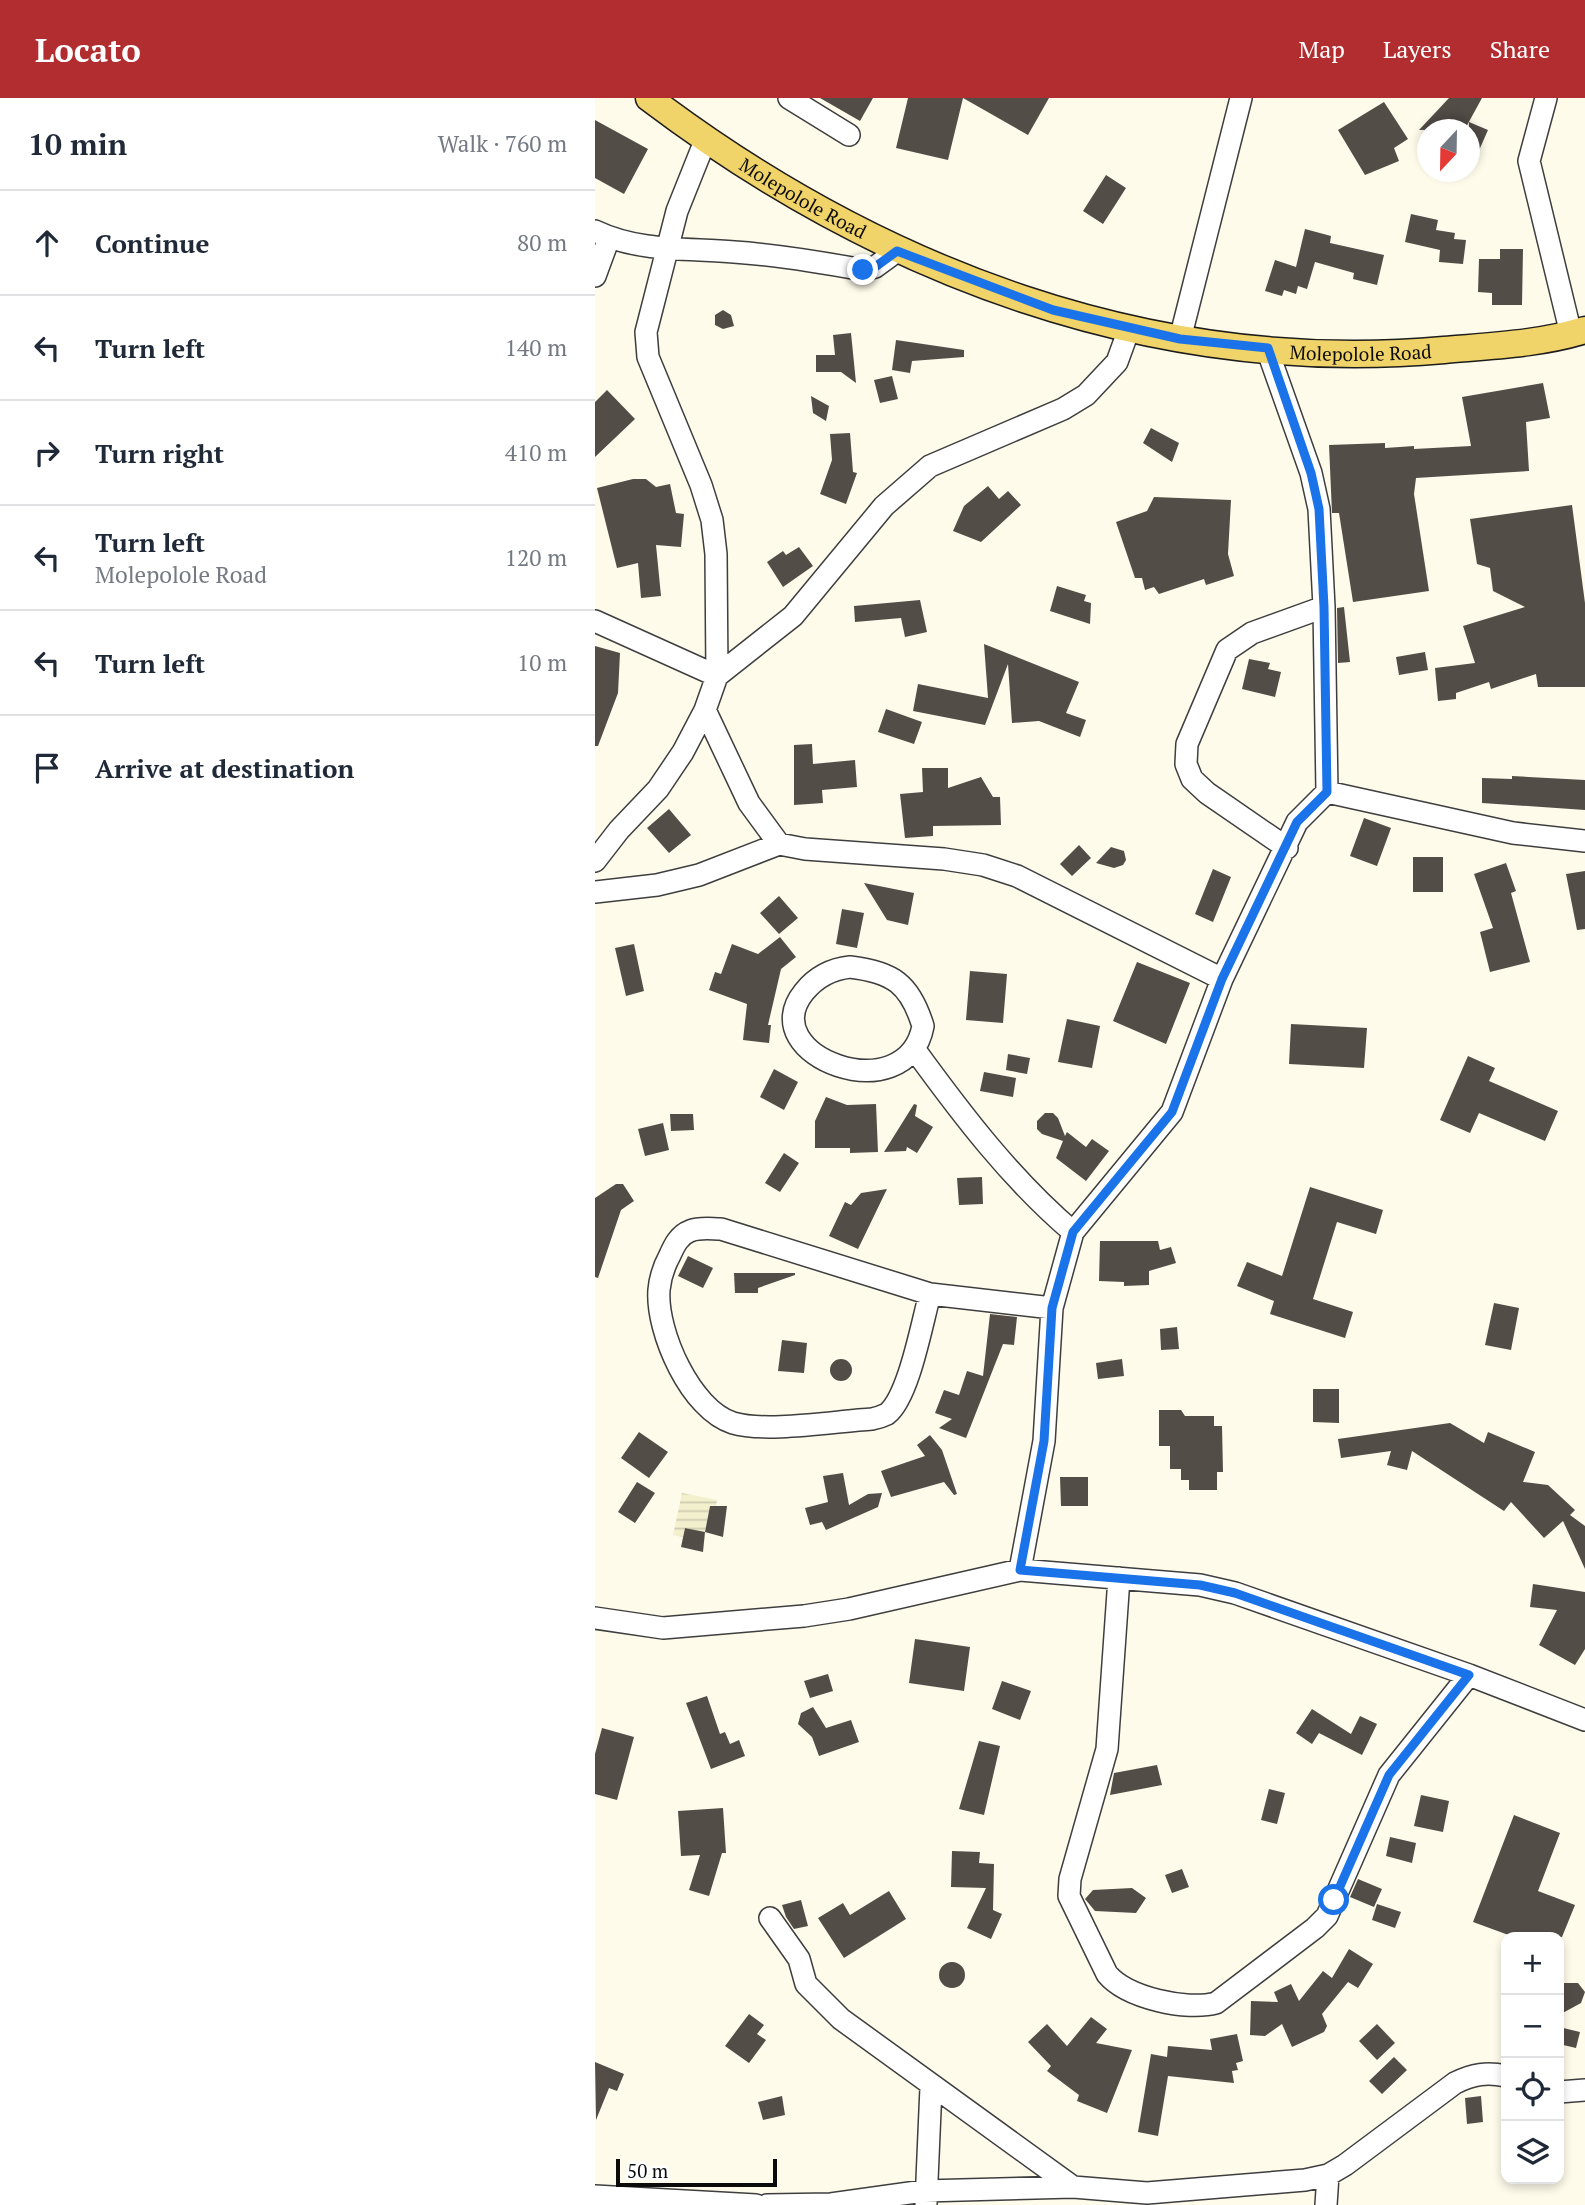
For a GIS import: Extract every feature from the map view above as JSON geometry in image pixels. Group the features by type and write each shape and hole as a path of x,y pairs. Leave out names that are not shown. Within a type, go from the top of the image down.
{"main road":[{"name":"Molepolole Road","path":"649,98 705,141 836,220 897,251 1053,310 1180,339 1339,354 1402,354 1578,332"}],"street":[{"path":"789,98 849,135"},
{"path":"1180,339 1241,98"},
{"path":"1546,98 1529,161 1578,332"},
{"path":"595,861 657,789 705,710 717,676 716,554 712,520 701,485 648,357 646,332 677,211 705,141"},
{"path":"595,276 602,234 667,250 732,251 863,270 875,267 897,251"},
{"path":"717,676 793,616 884,506 910,482 930,466 952,454 1063,409 1086,395 1117,362 1129,329"},
{"path":"1020,1570 1044,1441 1052,1308 1073,1232 1172,1112 1222,979 1287,848 1297,822 1327,792 1324,607 1319,509 1311,473 1268,348"},
{"path":"1287,848 1207,793 1192,779 1186,764 1187,744 1227,650 1252,633 1324,607"},
{"path":"595,621 717,676"},
{"path":"705,710 749,803 779,844"},
{"path":"1327,792 1513,834 1585,841"},
{"path":"595,892 699,875 779,844 805,849 944,859 982,865 1043,888 1222,979"},
{"path":"831,969 869,969 893,978 907,989 923,1026 915,1050 902,1060 879,1069 854,1072 834,1066 803,1044 796,1031 797,1003 805,990 831,969"},
{"path":"915,1050 983,1140 1033,1197 1073,1232"},
{"path":"930,1294 905,1382 897,1403 886,1415 872,1419 752,1426 732,1423 712,1412 697,1397 667,1339 659,1291 663,1269 675,1243 687,1232 701,1228 721,1229 930,1294 1052,1308"},
{"path":"595,1618 663,1628 849,1609 1020,1570 1200,1585 1235,1593 1469,1675 1585,1720"},
{"path":"1119,1578 1107,1749 1070,1879 1069,1896 1107,1974 1116,1984 1132,1993 1201,2007 1216,2003 1327,1916 1389,1775 1469,1675"},
{"path":"595,1603 683,1627"},
{"path":"770,1918 799,1959 801,1975 816,1996 841,2019 931,2087 1073,2187"},
{"path":"767,2205 831,2204 1073,2187 1147,2193 1305,2180 1328,2175 1345,2165 1455,2083 1472,2075 1501,2075"},
{"path":"925,2198 931,2087"},
{"path":"1564,2092 1585,2090"},
{"path":"1326,2205 1328,2175"},
{"path":"595,2196 756,2205"}],"shaded area":[{"path":"682,1493 717,1500 716,1506 710,1505 705,1532 685,1528 683,1537 673,1535"}],"building":[{"path":"820,98 873,98 860,121"},
{"path":"908,98 963,98 948,160 896,148"},
{"path":"963,98 1049,98 1028,135"},
{"path":"1449,98 1482,98 1470,119 1429,119"},
{"path":"1384,102 1408,139 1394,148 1399,161 1365,175 1338,130"},
{"path":"595,120 648,149 624,194 595,178"},
{"path":"1480,127 1488,130 1480,148"},
{"path":"1106,175 1126,188 1103,224 1083,211"},
{"path":"1411,214 1438,220 1436,230 1455,233 1454,239 1466,240 1463,264 1439,262 1440,250 1405,242"},
{"path":"1305,229 1331,236 1330,243 1384,255 1377,285 1353,279 1354,273 1315,262 1307,289 1298,286 1296,294 1284,290 1282,296 1265,291 1275,260 1296,267"},
{"path":"1500,249 1523,249 1522,305 1492,305 1492,293 1478,292 1479,259 1500,259"},
{"path":"723,310 731,315 734,326 723,329 715,325 715,315"},
{"path":"851,333 856,383 841,372 816,372 816,355 835,355 833,335"},
{"path":"896,340 964,350 964,357 912,361 910,373 892,370"},
{"path":"892,376 898,399 880,403 874,380"},
{"path":"1543,383 1550,418 1526,422 1529,471 1416,478 1414,494 1429,591 1353,602 1339,513 1332,513 1329,445 1385,443 1385,448 1414,446 1414,449 1471,446 1462,397"},
{"path":"607,390 635,419 595,457 595,402"},
{"path":"811,396 829,406 826,421 813,413"},
{"path":"1151,428 1179,443 1172,462 1143,443"},
{"path":"850,433 853,472 857,473 846,504 820,494 832,460 830,434"},
{"path":"633,479 646,479 656,487 670,484 676,513 684,514 681,547 656,545 661,596 641,598 638,563 617,568 597,488"},
{"path":"988,486 999,499 1008,491 1021,505 981,542 953,531 964,506"},
{"path":"1154,497 1231,500 1228,554 1234,576 1206,585 1204,579 1159,594 1154,587 1145,590 1142,578 1135,578 1116,522 1147,511"},
{"path":"1572,505 1585,603 1585,687 1538,687 1536,674 1491,689 1489,682 1456,693 1456,699 1438,701 1435,668 1475,663 1463,626 1525,607 1493,591 1490,568 1477,564 1470,519"},
{"path":"799,547 813,566 783,587 767,562 783,551 786,555"},
{"path":"1057,586 1086,595 1084,601 1091,603 1090,624 1050,611"},
{"path":"920,600 927,632 905,637 901,618 855,622 854,606"},
{"path":"1344,607 1350,662 1338,663 1337,608"},
{"path":"984,644 1079,682 1066,713 1086,720 1080,737 1039,721 1012,723 1008,664 985,725 913,711 918,684 988,698"},
{"path":"595,646 620,653 618,693 598,746 595,746"},
{"path":"1425,652 1428,670 1399,675 1396,657"},
{"path":"1249,659 1270,663 1268,669 1281,672 1275,697 1242,689"},
{"path":"886,709 922,722 914,744 878,732"},
{"path":"812,744 813,764 855,760 857,787 822,790 823,803 794,805 794,745"},
{"path":"922,768 948,768 948,788 981,777 993,797 1000,797 1001,825 933,826 933,836 905,838 900,794 923,792"},
{"path":"1512,776 1585,780 1585,810 1482,803 1482,778 1512,779"},
{"path":"669,809 691,835 669,853 647,828"},
{"path":"1364,818 1391,828 1377,866 1350,856"},
{"path":"1079,845 1091,858 1072,876 1060,864"},
{"path":"1111,847 1124,851 1126,860 1123,865 1114,868 1096,863"},
{"path":"1413,857 1443,857 1443,892 1413,892"},
{"path":"1506,863 1516,891 1511,893 1530,962 1490,972 1480,932 1493,928 1474,874"},
{"path":"1213,869 1231,877 1213,922 1195,914"},
{"path":"1585,871 1585,929 1577,930 1566,874"},
{"path":"864,883 914,893 908,925 887,920"},
{"path":"779,896 798,918 779,934 760,913"},
{"path":"842,909 864,913 857,948 836,944"},
{"path":"780,937 796,957 781,969 768,1025 771,1025 769,1043 743,1040 747,1004 709,990 715,972 721,974 732,944 758,954"},
{"path":"634,944 644,991 626,996 615,948"},
{"path":"1137,962 1190,983 1166,1044 1113,1021"},
{"path":"970,971 1007,974 1003,1023 966,1020"},
{"path":"1067,1019 1100,1026 1092,1068 1058,1062"},
{"path":"1291,1024 1367,1028 1364,1068 1289,1064"},
{"path":"1008,1054 1030,1058 1027,1074 1006,1070"},
{"path":"1468,1056 1495,1068 1489,1081 1558,1111 1545,1141 1479,1113 1470,1133 1440,1120"},
{"path":"774,1069 798,1082 784,1110 760,1097"},
{"path":"984,1072 1016,1078 1013,1097 980,1091"},
{"path":"826,1097 847,1105 876,1104 878,1152 850,1153 850,1148 815,1148 815,1121"},
{"path":"914,1104 917,1105 915,1116 933,1127 917,1153 907,1147 906,1151 884,1152"},
{"path":"1045,1113 1053,1113 1058,1118 1065,1136 1067,1132 1086,1147 1092,1139 1109,1151 1086,1181 1056,1158 1063,1141 1042,1134 1037,1129 1037,1121"},
{"path":"670,1114 693,1114 694,1130 671,1131"},
{"path":"663,1123 669,1150 645,1156 638,1129"},
{"path":"784,1153 799,1163 780,1192 765,1183"},
{"path":"982,1177 983,1204 959,1205 957,1178"},
{"path":"616,1184 623,1184 634,1201 621,1210 598,1278 595,1277 595,1198"},
{"path":"1310,1187 1383,1210 1376,1234 1337,1222 1313,1299 1353,1312 1345,1338 1270,1314 1274,1301 1237,1286 1247,1262 1282,1276"},
{"path":"887,1189 858,1249 829,1236 845,1202 851,1205 861,1193"},
{"path":"1100,1241 1158,1241 1160,1250 1171,1247 1176,1263 1149,1271 1149,1285 1124,1286 1124,1282 1099,1281"},
{"path":"688,1256 713,1268 703,1288 678,1276"},
{"path":"734,1273 795,1275 758,1288 758,1293 735,1293"},
{"path":"1494,1303 1519,1308 1511,1350 1485,1345"},
{"path":"990,1314 1017,1317 1014,1345 1003,1344 966,1438 939,1428 952,1419 935,1413 944,1390 959,1395 967,1371 983,1376"},
{"path":"1177,1327 1179,1349 1161,1350 1160,1329"},
{"path":"782,1340 807,1343 804,1373 778,1371"},
{"path":"841,1359 849,1362 852,1370 849,1378 841,1381 833,1378 830,1370 833,1362"},
{"path":"1122,1359 1124,1376 1098,1379 1096,1363"},
{"path":"1313,1389 1339,1389 1339,1423 1313,1422"},
{"path":"1159,1410 1181,1410 1185,1416 1214,1416 1214,1426 1222,1426 1223,1472 1217,1472 1217,1490 1189,1490 1189,1480 1181,1480 1181,1469 1170,1469 1170,1446 1159,1446"},
{"path":"1450,1423 1484,1443 1488,1432 1535,1452 1523,1482 1548,1485 1575,1510 1570,1515 1585,1526 1585,1569 1563,1521 1544,1538 1511,1502 1504,1511 1412,1451 1407,1470 1387,1465 1391,1451 1341,1458 1338,1439"},
{"path":"639,1432 668,1452 649,1478 621,1458"},
{"path":"930,1435 942,1450 957,1494 954,1495 944,1482 891,1497 881,1471 925,1456 917,1445"},
{"path":"843,1473 849,1505 868,1494 882,1493 878,1507 826,1530 822,1522 810,1525 805,1508 828,1502 823,1476"},
{"path":"1060,1477 1088,1477 1088,1506 1061,1506"},
{"path":"637,1482 655,1493 635,1523 618,1512"},
{"path":"710,1506 727,1506 723,1537 705,1532"},
{"path":"685,1528 705,1532 703,1552 681,1547"},
{"path":"1533,1584 1585,1592 1585,1649 1575,1665 1539,1645 1557,1610 1530,1607"},
{"path":"915,1639 970,1647 964,1691 909,1683"},
{"path":"828,1674 833,1691 810,1698 804,1681"},
{"path":"1002,1681 1031,1691 1020,1720 992,1709"},
{"path":"707,1696 720,1734 725,1732 730,1744 739,1740 745,1756 711,1769 686,1703"},
{"path":"813,1707 826,1728 851,1720 859,1742 819,1756 812,1737 798,1724 801,1713"},
{"path":"1312,1709 1351,1734 1360,1716 1377,1724 1362,1755 1319,1733 1312,1744 1296,1733"},
{"path":"602,1728 634,1737 617,1800 595,1794 595,1754"},
{"path":"979,1741 1000,1746 984,1815 959,1809"},
{"path":"1157,1765 1162,1785 1110,1795 1114,1773"},
{"path":"1269,1789 1285,1793 1277,1824 1261,1820"},
{"path":"1421,1795 1449,1801 1443,1832 1414,1826"},
{"path":"723,1808 726,1853 722,1853 709,1896 689,1890 700,1855 681,1856 678,1811"},
{"path":"1514,1815 1560,1833 1538,1891 1575,1905 1564,1932 1501,1932 1473,1922"},
{"path":"1390,1837 1416,1843 1412,1863 1386,1856"},
{"path":"952,1851 980,1852 979,1863 994,1864 993,1910 1002,1914 991,1939 967,1928 986,1888 951,1887"},
{"path":"1182,1869 1189,1887 1172,1893 1165,1875"},
{"path":"1358,1879 1382,1889 1374,1907 1350,1897"},
{"path":"1132,1888 1146,1898 1136,1913 1095,1911 1085,1899 1093,1890"},
{"path":"889,1891 906,1919 844,1958 818,1918 843,1903 850,1915"},
{"path":"801,1900 808,1926 794,1929 782,1905"},
{"path":"1377,1904 1401,1912 1395,1928 1372,1920"},
{"path":"1349,1949 1373,1964 1358,1988 1348,1982 1322,2014 1327,2026 1324,2032 1292,2047 1282,2024 1265,2036 1250,2035 1251,2001 1278,2002 1274,1992 1291,1984 1299,2001 1323,1971 1332,1978"},
{"path":"952,1962 961,1966 965,1975 961,1984 952,1988 943,1984 939,1975 943,1966"},
{"path":"1564,1983 1578,1983 1585,1992 1581,2003 1564,2012"},
{"path":"749,2014 764,2025 757,2034 766,2040 749,2063 725,2046"},
{"path":"1091,2017 1107,2029 1096,2043 1132,2050 1107,2113 1077,2101 1079,2095 1047,2071 1051,2066 1028,2042 1047,2024 1067,2046"},
{"path":"1377,2024 1395,2043 1377,2060 1359,2041"},
{"path":"1564,2028 1580,2032 1576,2048 1564,2045"},
{"path":"1237,2034 1243,2061 1236,2063 1238,2070 1232,2071 1234,2083 1168,2076 1158,2136 1138,2132 1151,2054 1167,2057 1168,2046 1212,2050 1210,2039"},
{"path":"1394,2057 1407,2070 1382,2094 1369,2081"},
{"path":"595,2062 624,2074 617,2091 609,2088 596,2120"},
{"path":"782,2096 785,2115 763,2120 758,2102"},
{"path":"1481,2096 1483,2122 1467,2124 1465,2098"}],"route":[{"path":"863,270 875,267 897,251 1053,310 1180,339 1268,348 1311,473 1319,509 1324,607 1327,792 1297,822 1287,848 1222,979 1172,1112 1073,1232 1052,1308 1044,1441 1020,1570 1200,1585 1235,1593 1469,1675 1389,1775 1334,1900"}]}
